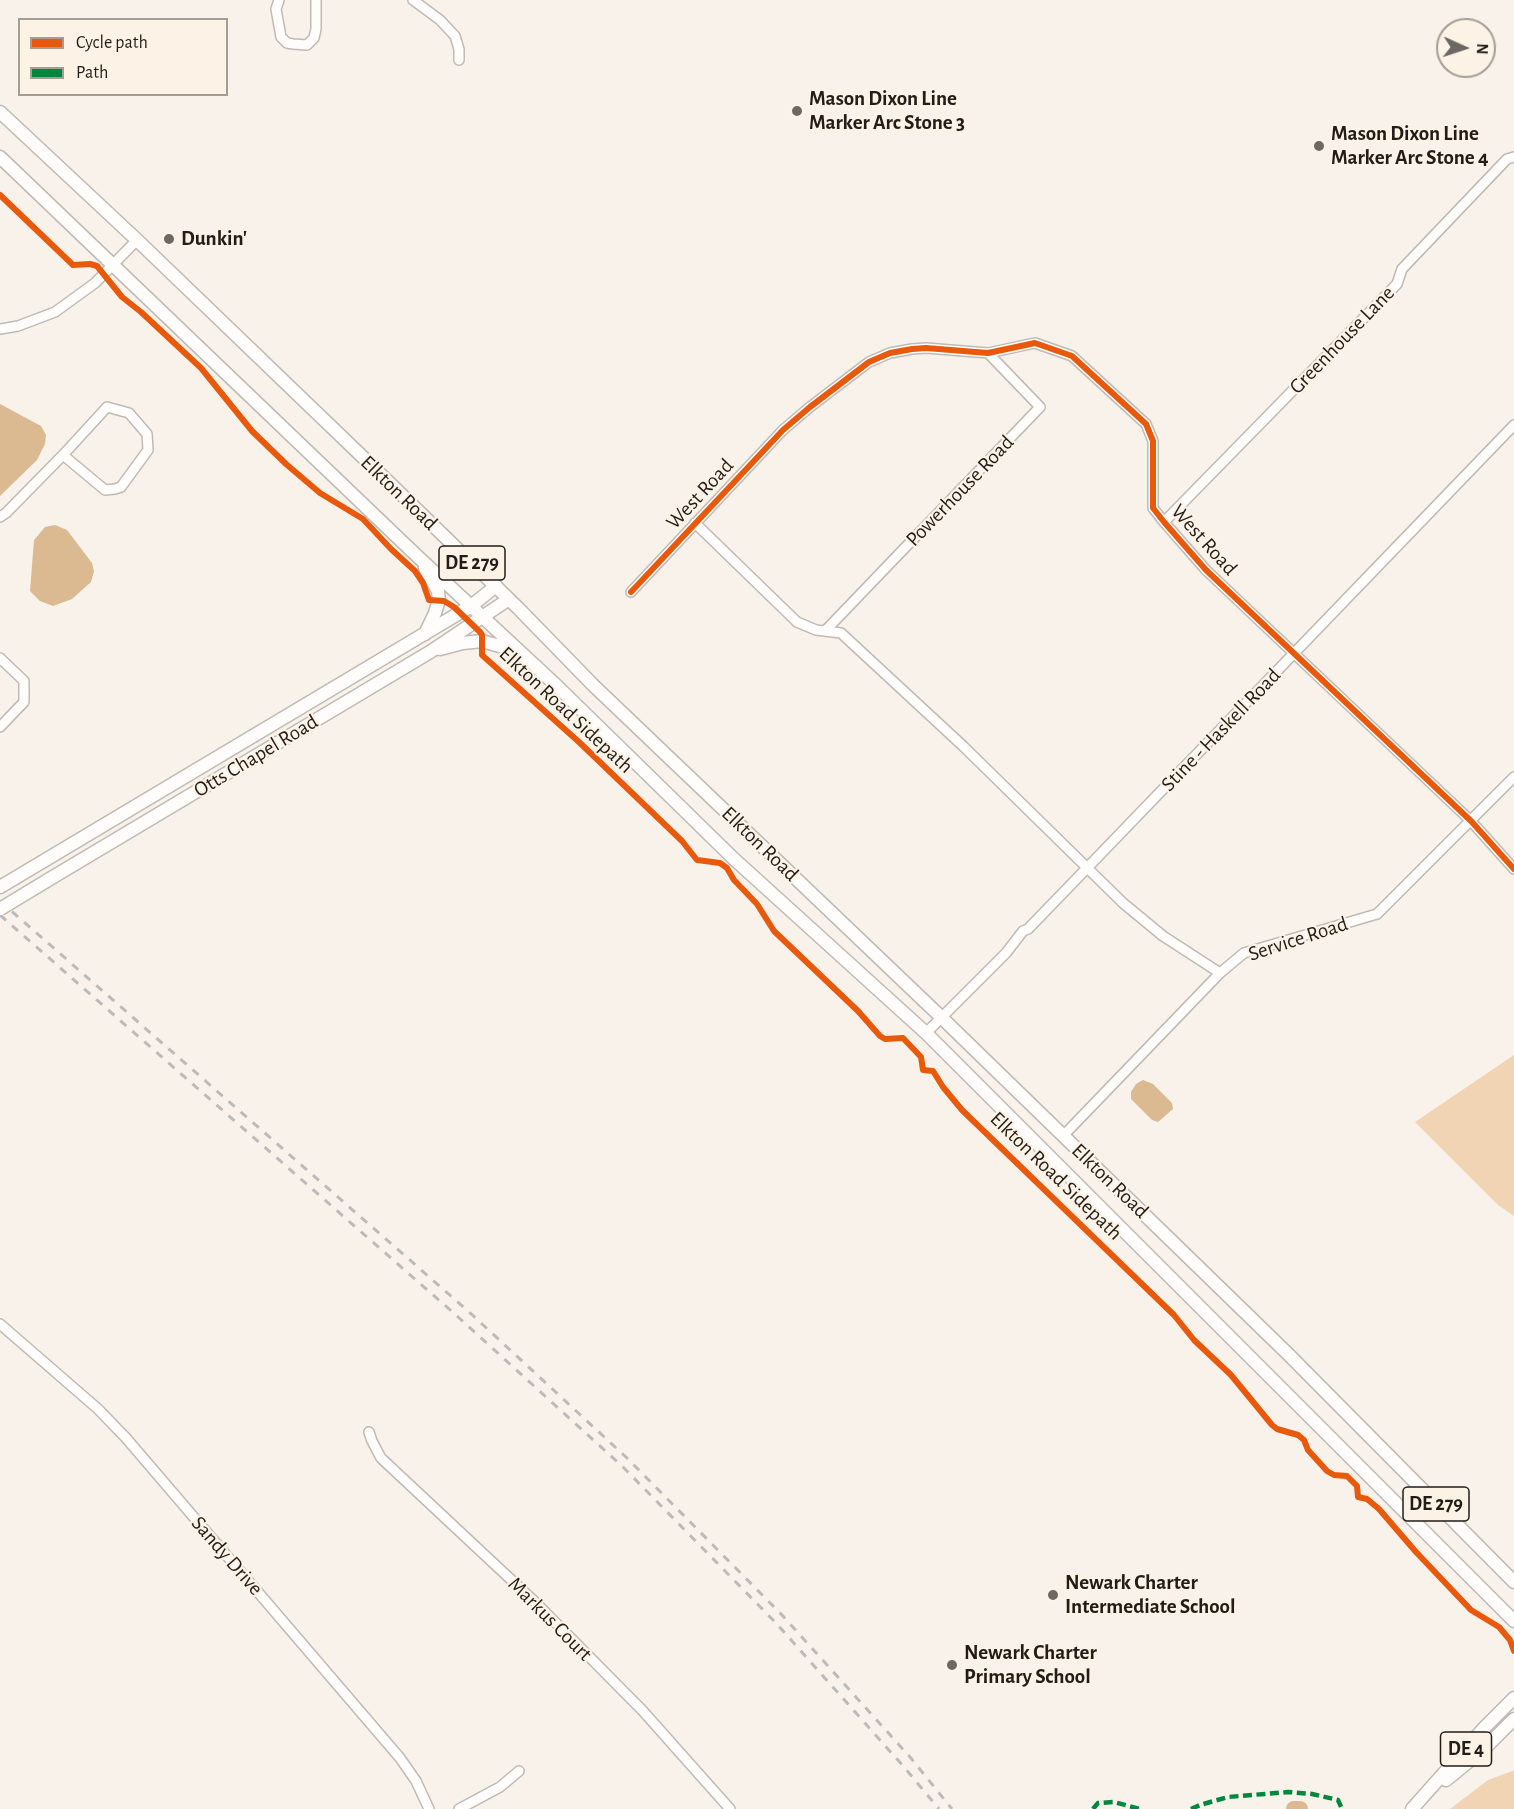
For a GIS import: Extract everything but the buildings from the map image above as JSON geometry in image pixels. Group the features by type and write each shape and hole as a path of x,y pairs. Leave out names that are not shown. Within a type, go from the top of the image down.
{"main road":[{"name":"Elkton Road","path":"0,112 137,240 496,586 592,685 1064,1136 1288,1354 1514,1582"},
{"name":"Elkton Road","path":"0,157 531,662 734,859 926,1033 1512,1620"},
{"path":"416,555 435,585 439,596 435,613 425,634"},
{"name":"Otts Chapel Road","path":"0,886 425,634 471,606 496,586"},
{"name":"Otts Chapel Road","path":"0,909 430,652 509,599"},
{"path":"430,652 463,643 482,641 502,647 531,662"},
{"name":"DE 4","path":"1416,1805 1514,1698"},
{"name":"DE 4","path":"1416,1805 1484,1749 1511,1723"}],"street":[{"path":"279,0 276,9 281,37 293,45 307,45 314,38 316,0"},
{"path":"412,0 440,20 455,36 459,49 459,60"},
{"name":"Greenhouse Lane","path":"1164,522 1397,284 1402,269 1502,164 1514,157"},
{"path":"0,329 18,327 55,312 95,283 137,240"},
{"name":"West Road","path":"631,592 783,430 869,362 890,353 926,348 988,353 1035,343 1072,356 1146,424 1153,441 1153,508 1164,522 1206,570 1471,821 1514,868"},
{"name":"Powerhouse Road","path":"826,630 1040,407 988,353"},
{"path":"0,517 63,455 107,407 129,413 147,434 148,450 121,487 115,489 105,490 63,455"},
{"name":"Stine - Haskell Road","path":"926,1033 1006,953 1023,931 1028,929 1514,425"},
{"path":"695,523 797,622 816,630 841,633 911,697 1123,903 1163,936 1220,974"},
{"path":"0,658 24,681 24,702 0,728"},
{"name":"Service Road","path":"1064,1136 1220,974 1244,953 1377,914 1514,777"},
{"name":"Sandy Drive","path":"0,1324 98,1409 126,1438 400,1758 416,1781 429,1809"},
{"name":"Markus Court","path":"369,1432 381,1458 536,1603 642,1710 730,1809"},
{"path":"459,1809 500,1787 519,1771"}],"shaded area":[{"path":"0,404 41,426 46,435 45,444 37,460 0,496"},
{"path":"55,525 67,530 92,563 94,571 91,582 72,599 53,606 40,601 30,591 34,540 45,527"},
{"path":"1514,1055 1514,1216 1498,1205 1415,1122"},
{"path":"1143,1080 1153,1084 1172,1103 1173,1109 1158,1122 1152,1120 1131,1099 1131,1092 1136,1084"},
{"path":"1514,1771 1514,1809 1450,1809 1488,1780"}],"waterway":[{"path":"1294,1809 1300,1809"}],"railway":[{"path":"0,901 468,1311 627,1458 782,1615 910,1757 952,1809"},
{"path":"0,915 457,1316 623,1467 775,1622 939,1809"}],"marked path":[{"path":"1191,1809 1228,1797 1288,1792 1312,1794 1338,1800 1342,1809"},
{"path":"1093,1809 1098,1803 1114,1802 1140,1809"}],"cycle path":[{"name":"Elkton Road Sidepath","path":"0,195 73,265 97,266 122,297 201,368 252,431 286,464 320,493 363,519 415,571 423,583 429,600 444,601 454,607 480,632 482,655 579,742 682,841 697,860 720,863 727,868 734,880 757,904 774,931 858,1011 880,1036 885,1039 903,1038 921,1057 923,1070 933,1071 962,1110 1174,1315 1194,1340 1231,1375 1272,1425 1277,1429 1298,1435 1304,1440 1308,1450 1327,1471 1334,1475 1347,1476 1357,1486 1358,1497 1367,1499 1379,1509 1471,1610 1499,1627 1510,1640 1514,1651"},
{"path":"631,592 783,430 869,362 890,353 912,349 988,353 1035,343 1072,356 1146,424 1153,441 1153,508 1164,522 1206,570 1471,821 1514,869"}],"place":[{"name":"Mason Dixon Line Marker Arc Stone 3","path":"797,111"},
{"name":"Mason Dixon Line Marker Arc Stone 4","path":"1319,146"},
{"name":"Dunkin'","path":"169,239"},
{"name":"Newark Charter Intermediate School","path":"1053,1595"},
{"name":"Newark Charter Primary School","path":"952,1665"}]}
